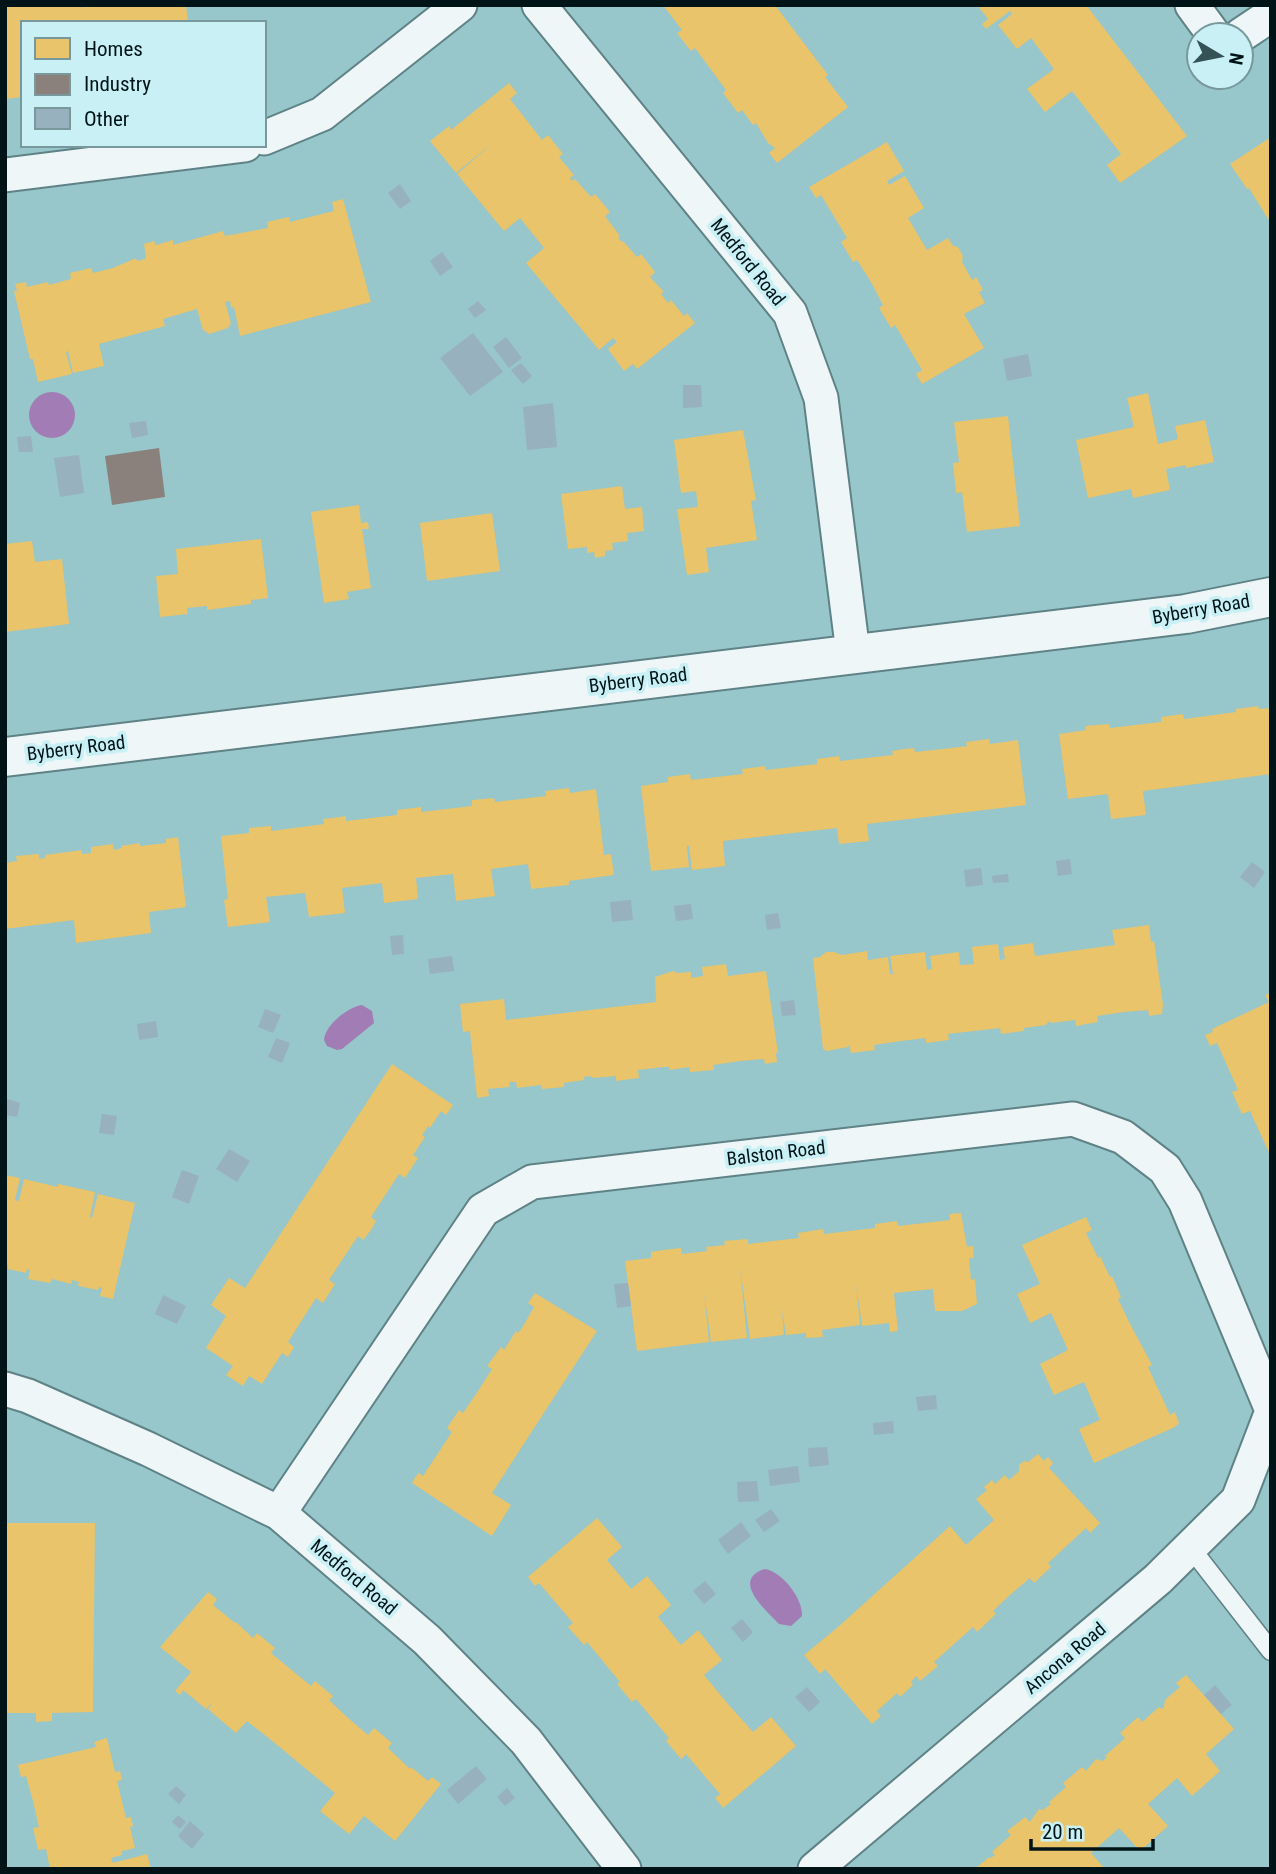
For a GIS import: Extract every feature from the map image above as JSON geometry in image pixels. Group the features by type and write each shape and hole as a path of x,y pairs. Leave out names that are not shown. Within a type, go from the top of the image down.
{"street":[{"path":"266,137 322,114 460,5"},
{"name":"Medford Road","path":"539,5 790,313 821,398 853,653"},
{"path":"1192,5 1204,21"},
{"path":"1255,26 1271,15"},
{"path":"5,175 229,147"},
{"name":"Byberry Road","path":"5,757 1186,614 1271,597"},
{"name":"Balston Road","path":"279,1514 483,1210 532,1182 1073,1118 1123,1138 1165,1169 1185,1201 1271,1408"},
{"name":"Medford Road","path":"5,1390 29,1396 136,1444 279,1514 427,1640 526,1741 624,1869"},
{"name":"Ancona Road","path":"815,1869 1158,1579 1238,1500 1271,1415"}],"lane":[{"path":"1190,1547 1271,1651"}],"shaded area":[{"path":"52,392 68,399 75,415 68,431 52,438 36,431 29,415 36,399"},
{"path":"362,1005 372,1011 374,1023 342,1049 327,1046 324,1040 328,1028 350,1009"},
{"path":"765,1569 784,1580 799,1601 802,1616 791,1626 779,1624 754,1595 751,1580 755,1574"}],"building: Homes":[{"path":"80,5 81,9 83,5 186,5 188,21 21,21 21,97 5,99 5,6"},
{"path":"663,5 775,5 828,75 825,77 848,107 777,163 769,153 775,148 768,143 756,123 753,125 742,110 738,113 723,93 726,90 695,48 691,51 677,33 682,30"},
{"path":"977,5 1086,5 1187,136 1120,183 1107,165 1121,154 1072,91 1045,112 1027,89 1054,69 1031,38 1017,49 998,25 1012,14 1010,11 986,29 982,24 988,19"},
{"path":"509,83 517,93 510,99 542,140 548,135 563,154 559,157 574,175 570,178 572,181 575,179 591,197 595,194 610,212 605,216 620,236 618,238 637,257 641,254 655,272 650,277 664,292 661,294 668,303 671,300 684,316 687,313 695,323 637,369 633,364 624,371 608,349 617,342 613,338 599,350 526,263 544,248 520,218 504,231 457,174 495,141 456,173 430,141 449,126 451,130"},
{"path":"1271,137 1271,217 1268,219 1230,164"},
{"path":"887,142 904,171 887,181 889,185 905,176 924,208 908,218 927,250 948,238 953,246 958,247 963,256 962,262 972,280 976,277 983,290 979,292 985,303 964,314 984,348 922,384 916,374 922,370 895,325 891,328 879,308 883,305 871,282 857,260 853,262 841,242 847,238 821,195 816,198 809,187"},
{"path":"343,199 371,302 240,336 234,307 231,308 230,301 225,302 231,323 228,328 209,334 203,330 197,309 163,319 165,326 99,344 104,366 73,373 68,351 66,352 72,374 38,382 14,291 17,291 15,284 26,282 27,287 48,282 49,285 71,279 70,273 91,268 93,273 136,258 137,261 146,259 144,244 154,241 156,245 173,240 173,245 223,231 225,236 268,228 267,222 289,217 290,222 334,211 332,202"},
{"path":"1148,393 1158,444 1178,439 1175,426 1205,420 1214,462 1166,469 1170,490 1133,498 1131,489 1088,498 1076,440 1134,427 1127,398"},
{"path":"1008,416 1020,526 967,532 962,492 956,493 953,463 959,462 954,422"},
{"path":"743,430 756,500 751,501 757,540 706,548 709,572 687,575 677,509 698,507 696,491 681,493 674,440"},
{"path":"622,486 625,509 642,507 644,531 627,533 628,541 612,543 613,550 605,551 605,556 595,558 594,552 587,553 587,547 568,549 561,494"},
{"path":"359,505 361,523 368,522 369,529 362,529 371,588 347,592 349,599 324,603 311,512"},
{"path":"492,513 500,571 427,581 420,523"},
{"path":"261,539 268,598 251,600 251,604 207,610 207,606 187,608 188,614 160,617 156,576 178,574 176,549"},
{"path":"32,541 35,562 62,559 69,624 5,632 5,544"},
{"path":"1258,706 1259,709 1271,708 1271,774 1143,791 1146,815 1111,819 1108,794 1068,799 1059,734 1086,730 1085,726 1109,724 1110,728 1161,722 1161,717 1183,714 1184,719 1236,712 1236,709"},
{"path":"989,739 990,744 1018,740 1026,805 867,824 869,841 839,844 837,828 723,841 725,866 692,870 687,846 689,867 651,871 641,786 668,782 668,777 690,774 691,780 743,774 742,769 765,766 766,770 817,764 817,759 839,756 840,761 893,755 892,751 914,748 915,752 943,749 967,746 966,742"},
{"path":"569,788 570,793 596,789 604,855 611,854 614,875 569,881 569,885 531,889 528,864 491,869 495,896 456,901 453,874 416,878 418,899 384,903 382,883 342,888 345,913 309,917 305,893 266,897 270,922 228,927 224,900 228,899 221,836 249,833 249,828 271,826 271,831 324,824 323,819 346,816 346,821 397,815 397,810 421,807 421,812 472,806 472,800 494,798 495,802 546,796 545,791"},
{"path":"178,837 186,907 149,912 151,933 76,943 74,920 5,929 5,863 17,861 16,856 39,854 39,859 45,858 45,855 82,850 82,854 91,853 91,847 113,844 114,850 140,843 140,846 166,843 166,839"},
{"path":"1149,925 1151,942 1154,941 1162,1014 1149,1016 1148,1010 1124,1012 1097,1016 1098,1022 1076,1026 1075,1020 1049,1021 1046,1025 1024,1028 1024,1031 1001,1034 1000,1028 948,1034 949,1040 926,1043 926,1038 901,1041 874,1045 875,1050 851,1053 849,1045 827,1051 823,1049 813,958 826,952 842,955 867,951 868,960 888,957 890,974 893,974 890,956 925,952 927,970 932,969 930,956 959,952 960,965 974,964 972,947 998,944 1000,960 1005,959 1003,947 1033,943 1035,956 1115,945 1112,930"},
{"path":"726,964 728,976 766,971 777,1062 765,1064 764,1059 740,1061 713,1065 714,1070 690,1072 689,1067 670,1070 669,1067 664,1067 638,1070 639,1078 616,1081 616,1076 590,1076 584,1077 584,1080 564,1083 564,1087 542,1089 541,1085 517,1088 516,1082 509,1082 510,1087 488,1089 489,1096 477,1098 470,1031 463,1032 460,1004 504,999 506,1020 656,1002 655,977 673,971 691,972 691,978 703,976 702,967"},
{"path":"1271,993 1271,1157 1250,1111 1242,1114 1232,1092 1238,1090 1217,1043 1210,1046 1205,1035 1213,1032 1212,1029 1269,1002 1265,995"},
{"path":"392,1064 453,1105 446,1115 441,1111 422,1135 425,1137 413,1155 418,1158 405,1178 399,1174 371,1217 376,1221 371,1230 363,1240 358,1236 344,1257 329,1280 335,1284 323,1303 316,1298 288,1342 294,1347 288,1357 282,1353 262,1384 249,1376 243,1386 226,1375 233,1366 206,1348 226,1316 211,1305 229,1278 245,1288"},
{"path":"5,1175 20,1178 15,1200 19,1201 24,1179 95,1192 90,1217 92,1218 98,1194 135,1203 113,1299 100,1296 102,1288 99,1287 98,1290 78,1286 79,1282 72,1280 71,1284 52,1279 50,1283 28,1279 30,1270 27,1269 26,1273 8,1269 8,1265 5,1265"},
{"path":"961,1213 967,1247 973,1246 974,1258 969,1258 971,1280 975,1279 977,1304 962,1311 935,1311 933,1289 894,1293 898,1331 890,1332 889,1323 862,1326 856,1283 860,1325 822,1330 823,1337 806,1338 806,1333 786,1335 782,1309 784,1335 750,1339 740,1267 747,1338 711,1342 704,1292 709,1342 637,1351 625,1261 651,1258 651,1252 663,1250 681,1248 682,1254 707,1251 706,1247 725,1245 724,1241 748,1239 748,1244 799,1238 798,1233 823,1229 824,1234 875,1228 875,1224 897,1221 898,1226 950,1220 949,1214"},
{"path":"1086,1217 1092,1230 1086,1233 1098,1258 1100,1256 1110,1277 1112,1276 1121,1297 1118,1299 1152,1365 1148,1367 1170,1415 1175,1412 1179,1423 1094,1463 1079,1429 1100,1420 1085,1384 1084,1382 1054,1395 1040,1364 1068,1350 1051,1313 1030,1323 1017,1294 1040,1284 1022,1245"},
{"path":"535,1293 597,1331 492,1493 511,1505 492,1536 412,1483 418,1473 423,1476 452,1432 447,1428 459,1410 463,1413 478,1391 492,1369 487,1366 501,1347 504,1350 516,1331 518,1333 522,1328 534,1307 528,1303"},
{"path":"1038,1454 1044,1461 1048,1457 1053,1463 1049,1468 1100,1523 1090,1533 1086,1528 1048,1563 1051,1567 1034,1583 1030,1578 1011,1594 993,1611 996,1614 977,1632 973,1627 934,1662 938,1666 920,1681 916,1676 911,1682 913,1685 900,1697 897,1693 877,1711 881,1716 872,1724 825,1669 820,1674 804,1655 950,1526 966,1545 994,1520 976,1499 987,1490 984,1487 992,1480 995,1484 1005,1475 1009,1480 1019,1471 1019,1465"},
{"path":"597,1518 622,1547 607,1560 631,1589 647,1576 671,1605 658,1617 681,1645 698,1630 722,1660 704,1675 728,1704 753,1732 771,1717 796,1746 723,1808 715,1798 720,1794 686,1754 681,1759 666,1741 669,1738 636,1699 632,1702 617,1684 620,1682 587,1642 584,1645 568,1627 573,1623 539,1583 535,1586 528,1577"},
{"path":"5,1523 95,1523 93,1712 52,1713 52,1721 36,1722 36,1713 5,1713"},
{"path":"208,1592 217,1599 213,1605 253,1638 257,1633 275,1648 271,1653 311,1686 315,1681 333,1696 329,1700 368,1735 374,1728 392,1743 388,1748 410,1769 411,1767 428,1781 432,1777 441,1784 395,1841 364,1816 349,1834 320,1811 335,1793 276,1744 247,1721 236,1733 208,1709 213,1702 206,1709 183,1690 180,1695 175,1691 191,1672 160,1647"},
{"path":"1186,1675 1234,1729 1206,1754 1220,1771 1192,1796 1177,1778 1148,1804 1168,1826 1140,1851 1119,1828 1091,1853 1105,1869 975,1869 995,1855 992,1852 1011,1835 1007,1831 1025,1817 1030,1822 1039,1809 1043,1810 1051,1804 1049,1802 1066,1787 1063,1783 1082,1767 1086,1771 1096,1759 1103,1761 1125,1738 1120,1733 1138,1717 1142,1722 1159,1707 1162,1709 1165,1700 1180,1687 1176,1683"},
{"path":"107,1738 115,1772 120,1771 122,1780 117,1781 126,1818 131,1817 133,1826 130,1827 135,1848 122,1851 122,1855 111,1858 113,1863 147,1854 151,1869 50,1869 46,1849 38,1850 33,1828 39,1827 33,1801 26,1776 21,1777 18,1765 96,1747 94,1742"}],"building: Industry":[{"path":"159,448 165,497 112,505 105,456"}],"building: Other":[{"path":"400,184 411,201 400,209 388,193"},
{"path":"442,252 453,267 440,276 430,261"},
{"path":"478,301 486,310 475,318 468,309"},
{"path":"473,333 503,372 470,396 440,358"},
{"path":"506,337 522,358 509,368 493,347"},
{"path":"1028,354 1032,376 1007,381 1003,359"},
{"path":"521,363 532,376 523,384 511,370"},
{"path":"683,385 701,385 702,407 683,408"},
{"path":"553,403 557,447 527,450 523,407"},
{"path":"146,421 148,435 132,438 129,423"},
{"path":"31,436 33,452 19,452 17,437"},
{"path":"79,455 84,493 60,497 54,458"},
{"path":"1070,859 1072,874 1058,876 1056,861"},
{"path":"1252,862 1265,872 1254,888 1240,877"},
{"path":"981,868 983,885 966,887 964,870"},
{"path":"1008,874 1009,882 993,883 992,876"},
{"path":"631,900 633,920 612,922 610,902"},
{"path":"691,904 693,919 676,921 674,906"},
{"path":"778,913 781,928 767,930 765,915"},
{"path":"403,935 404,954 392,955 390,936"},
{"path":"452,956 454,971 430,974 428,959"},
{"path":"794,1000 796,1015 782,1016 780,1002"},
{"path":"265,1009 281,1015 273,1033 258,1027"},
{"path":"156,1021 158,1037 139,1040 137,1024"},
{"path":"276,1038 290,1043 282,1063 268,1057"},
{"path":"7,1099 20,1103 17,1117 5,1115"},
{"path":"102,1114 117,1116 114,1135 99,1133"},
{"path":"229,1149 250,1161 237,1182 216,1169"},
{"path":"182,1170 199,1176 189,1204 172,1197"},
{"path":"628,1283 631,1306 617,1308 614,1284"},
{"path":"163,1295 186,1306 177,1324 155,1314"},
{"path":"936,1395 937,1409 918,1411 916,1397"},
{"path":"893,1421 894,1433 874,1435 873,1423"},
{"path":"827,1447 829,1465 809,1467 808,1448"},
{"path":"798,1466 800,1482 770,1486 768,1470"},
{"path":"757,1481 759,1501 738,1502 737,1482"},
{"path":"771,1509 780,1521 764,1532 755,1520"},
{"path":"741,1522 751,1536 728,1554 718,1540"},
{"path":"705,1581 716,1594 704,1604 693,1591"},
{"path":"742,1619 753,1632 743,1642 731,1628"},
{"path":"1215,1685 1232,1705 1221,1714 1204,1695"},
{"path":"807,1687 820,1702 809,1712 795,1697"},
{"path":"476,1766 487,1779 458,1804 447,1790"},
{"path":"176,1786 186,1795 179,1804 168,1794"},
{"path":"507,1788 515,1798 505,1806 497,1797"},
{"path":"178,1815 186,1822 180,1829 172,1822"},
{"path":"190,1821 204,1834 192,1849 178,1836"}]}
